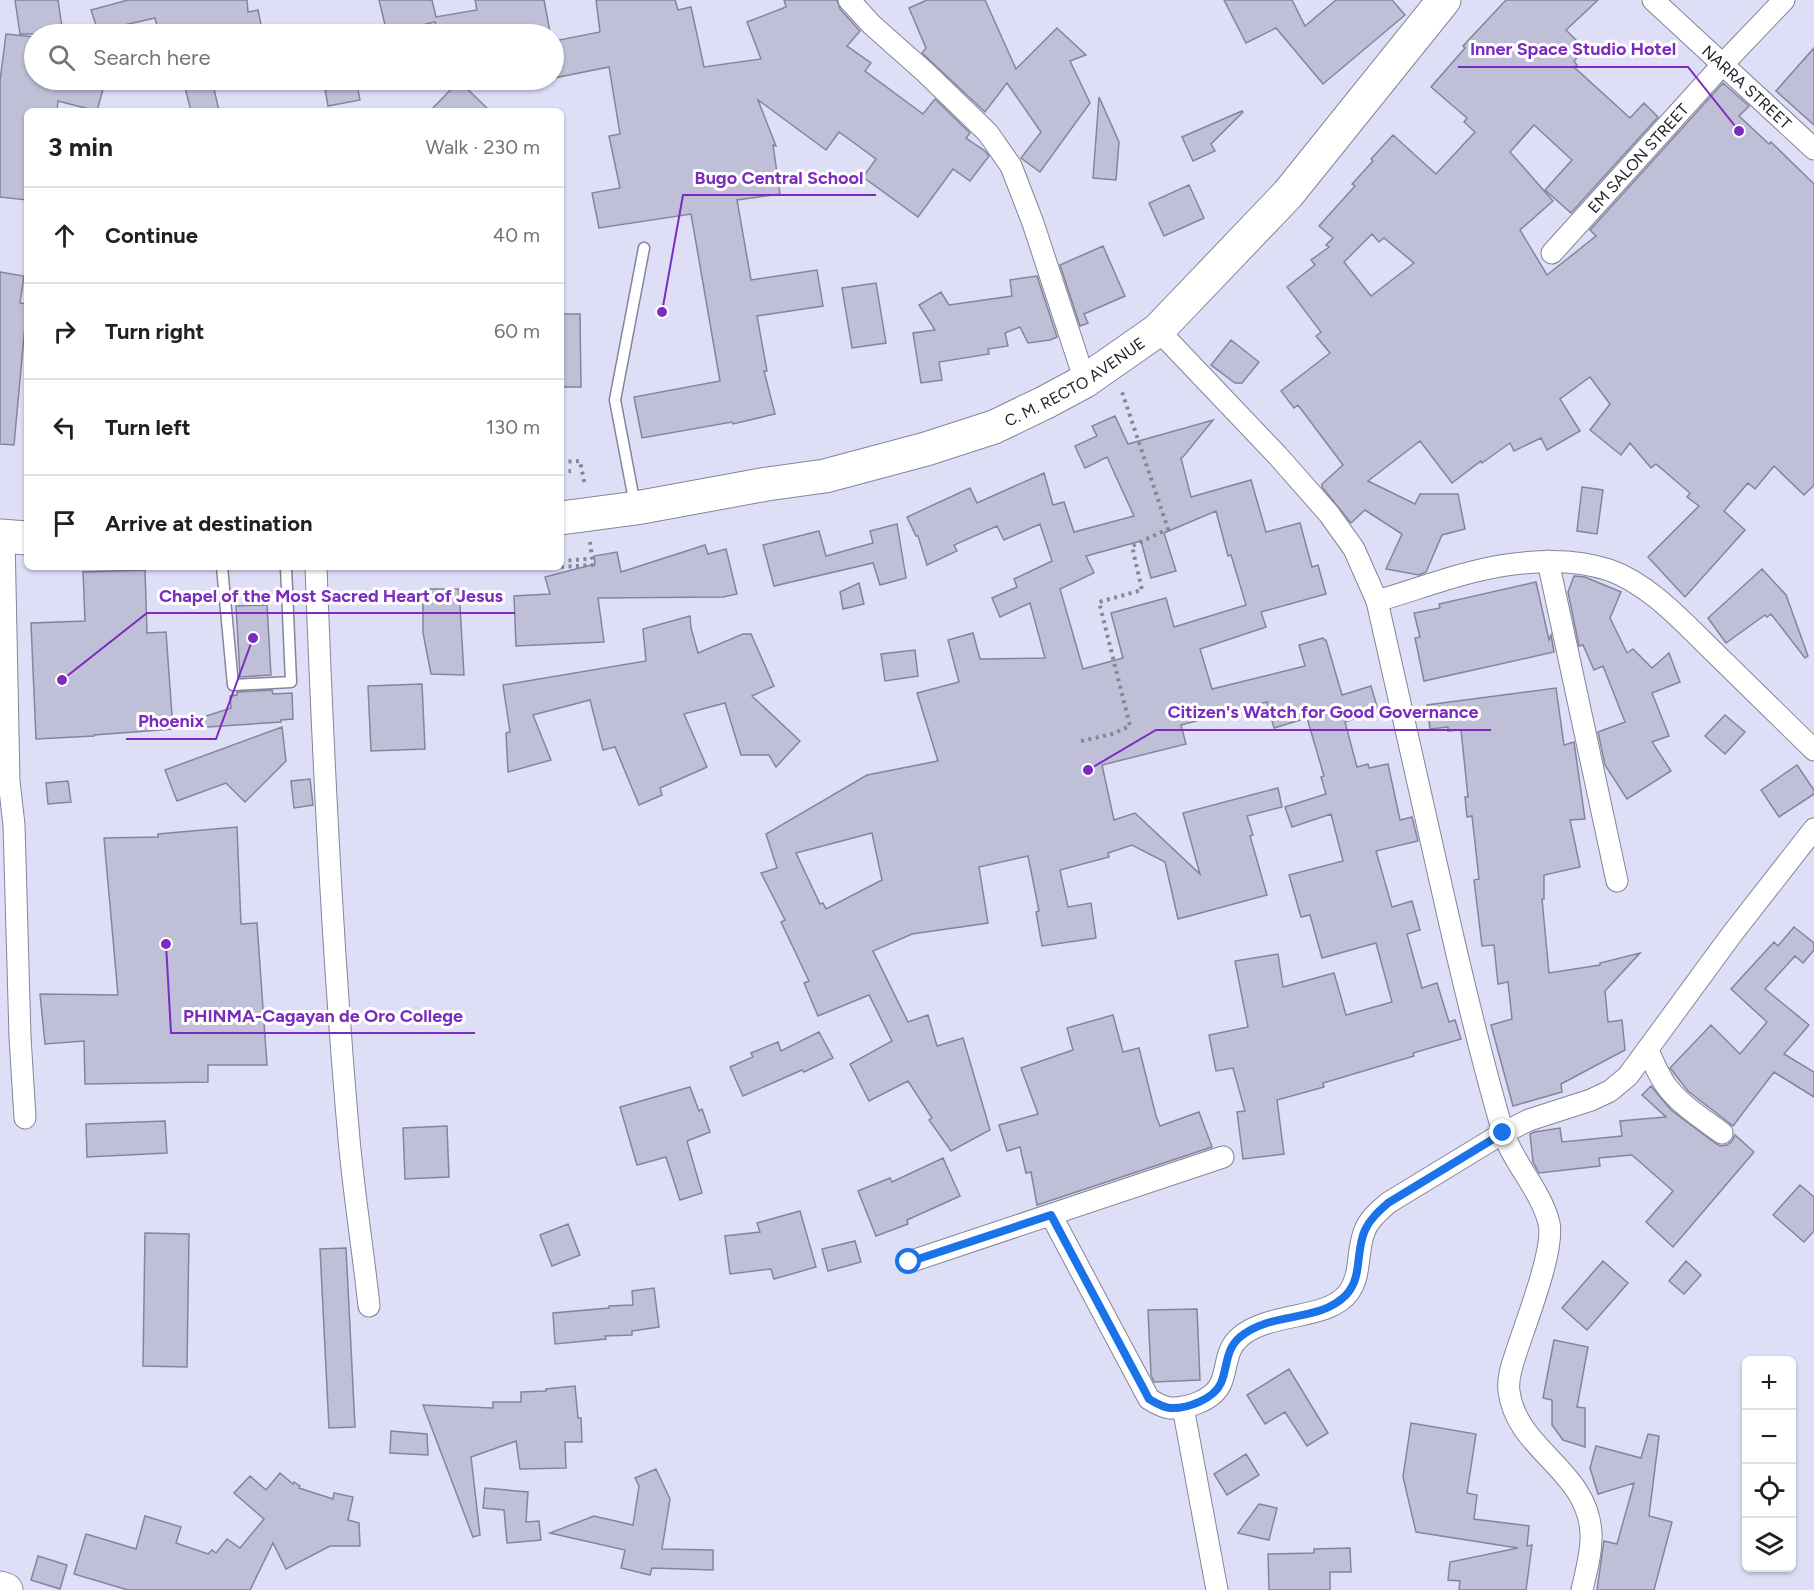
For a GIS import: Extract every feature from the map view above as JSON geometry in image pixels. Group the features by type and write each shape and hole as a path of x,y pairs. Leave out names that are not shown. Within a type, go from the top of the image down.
{"highway":[{"name":"C. M. RECTO AVENUE","path":"564,518 636,508 825,476 926,449 994,427 1085,381 1158,330 1288,194 1444,0"},
{"path":"0,1588 6,1590"}],"street":[{"path":"849,0 872,25 988,133 1011,166 1033,223 1085,381"},
{"name":"NARRA STREET","path":"1653,0 1814,149"},
{"name":"EM SALON STREET","path":"1552,253 1722,64 1784,0"},
{"path":"1158,330 1278,456 1329,514 1354,549 1377,601 1473,1022 1503,1133 1516,1161 1542,1204 1549,1225 1548,1251 1513,1362 1508,1388 1513,1411 1526,1433 1569,1479 1585,1503 1592,1534 1582,1590"},
{"path":"10,536 9,781 14,825 20,1037 26,1118"},
{"path":"1377,601 1498,566 1548,561 1583,564 1610,570 1633,582 1668,607 1814,750"},
{"path":"1548,561 1617,881"},
{"path":"316,570 326,823 339,1009 349,1142 369,1306"},
{"path":"1051,1215 1149,1399 1158,1405 1170,1408 1183,1407 1214,1394 1221,1383 1229,1351 1239,1338 1260,1324 1336,1304 1348,1293 1356,1278 1364,1231 1373,1217 1388,1203 1503,1133 1529,1120 1591,1100 1610,1091 1628,1076 1732,934 1814,829"},
{"path":"1648,1051 1668,1088 1684,1104 1722,1133"},
{"path":"909,1262 1223,1157"},
{"path":"1183,1407 1216,1590"}],"lane":[{"path":"636,508 615,400 644,248"},
{"path":"222,570 233,685 291,682 286,570"}],"path":[{"path":"1081,741 1112,734 1130,726 1099,602 1142,590 1132,546 1168,529 1113,362"},
{"path":"564,462 580,461"},
{"path":"564,472 571,471"},
{"path":"564,567 593,565 592,553"},
{"path":"564,561 587,559"}],"building":[{"path":"15,0 58,0 62,24 24,24 24,34 20,34"},
{"path":"128,0 247,0 248,12 258,10 261,24 156,24 155,18 129,24 96,24 91,10"},
{"path":"379,0 432,0 436,17 477,10 475,0 544,0 548,24 436,24 435,22 385,24"},
{"path":"596,0 675,0 678,10 691,7 704,67 761,59 747,22 786,7 784,0 837,0 840,9 860,31 847,46 871,63 865,71 923,114 935,99 970,133 966,138 989,156 970,181 953,169 918,217 863,177 876,159 839,132 826,150 758,100 776,146 773,145 780,194 737,200 751,280 817,270 823,306 757,316 767,371 764,371 775,414 733,424 732,422 642,438 634,397 720,381 691,214 599,228 592,193 620,188 609,136 620,134 609,67 564,76 564,39 600,32"},
{"path":"927,0 985,0 1016,69 1057,28 1086,55 1070,61 1090,103 1040,172 1021,158 1041,132 1007,83 985,112 922,53 926,48 909,8"},
{"path":"1224,0 1292,0 1305,26 1336,0 1392,0 1405,15 1323,84 1276,28 1246,43"},
{"path":"1506,0 1598,0 1566,30 1585,49 1574,61 1577,65 1574,67 1630,118 1644,103 1658,117 1571,213 1545,190 1572,160 1534,125 1510,152 1553,201 1520,230 1547,275 1596,236 1590,230 1723,83 1749,106 1739,116 1769,144 1771,142 1814,184 1814,485 1804,495 1774,466 1755,489 1748,483 1724,511 1745,530 1685,597 1648,557 1699,506 1687,497 1690,493 1656,464 1651,468 1630,443 1621,455 1590,430 1610,404 1590,377 1560,399 1580,431 1547,450 1541,438 1514,451 1510,443 1452,483 1420,441 1368,481 1415,504 1420,494 1458,494 1465,529 1442,535 1426,572 1419,575 1386,569 1402,534 1365,510 1351,523 1322,487 1322,484 1343,465 1298,405 1294,408 1281,391 1330,353 1316,336 1321,332 1287,287 1315,265 1311,260 1329,247 1326,245 1333,238 1319,226 1355,186 1352,184 1393,135 1436,174 1475,132 1464,122 1467,118 1431,87 1465,48 1463,46","holes":["1372,234 1379,242 1384,238 1414,263 1371,296 1344,262"]},
{"path":"6,34 24,36 24,90 103,90 98,108 85,108 58,101 57,108 24,108 24,200 0,197 0,81"},
{"path":"1814,48 1814,125 1776,91"},
{"path":"186,90 214,90 218,108 190,108"},
{"path":"325,90 358,90 360,100 328,106"},
{"path":"450,90 468,90 487,108 433,108"},
{"path":"1099,97 1119,142 1116,180 1093,178"},
{"path":"1242,111 1211,144 1215,151 1193,161 1182,137"},
{"path":"1189,185 1204,218 1164,236 1149,203"},
{"path":"1103,246 1125,296 1084,314 1088,323 1080,326 1060,265"},
{"path":"0,272 24,276 20,303 24,304 24,337 14,445 0,444"},
{"path":"1037,276 1057,337 1028,343 1020,327 1005,333 1008,346 988,349 989,354 939,362 942,380 921,383 913,333 935,330 919,305 941,292 949,305 1012,296 1010,280"},
{"path":"876,283 886,343 852,348 842,288"},
{"path":"564,314 580,314 581,387 564,387"},
{"path":"1231,340 1259,362 1242,383 1235,383 1211,365"},
{"path":"1115,416 1128,444 1213,420 1181,458 1191,497 1251,480 1266,532 1300,523 1312,567 1318,565 1326,594 1261,612 1266,627 1200,649 1212,689 1305,666 1299,645 1323,638 1326,640 1342,695 1371,686 1378,710 1345,722 1357,767 1368,764 1369,768 1388,764 1400,820 1412,817 1418,841 1376,851 1392,907 1412,901 1420,930 1407,934 1422,988 1437,983 1449,1022 1455,1020 1461,1039 1413,1053 1414,1056 1323,1083 1324,1087 1277,1100 1284,1154 1243,1159 1237,1112 1245,1111 1233,1068 1216,1071 1209,1035 1248,1027 1235,961 1278,954 1283,987 1334,973 1346,1015 1392,1002 1376,943 1322,958 1310,915 1301,917 1289,875 1343,861 1331,814 1292,827 1285,807 1326,794 1321,777 1324,776 1307,718 1274,728 1267,702 1181,725 1186,744 1102,765 1114,820 1135,813 1200,874 1183,813 1278,788 1282,807 1247,816 1253,835 1250,836 1267,895 1178,919 1165,862 1132,845 1108,853 1109,857 1060,870 1068,907 1091,903 1096,938 1042,946 1036,912 1039,911 1028,856 979,867 988,923 912,934 873,951 908,1022 928,1015 937,1046 963,1038 990,1130 951,1151 929,1120 932,1118 908,1081 869,1101 850,1064 892,1041 869,995 818,1016 804,983 809,981 781,922 785,920 761,873 777,868 766,834 867,775 938,761 917,693 959,682 948,640 973,633 980,659 1045,658 1030,603 1000,617 992,598 1017,587 1014,579 1052,561 1040,524 1004,540 997,526 954,545 957,551 927,565 918,536 907,517 970,488 977,503 1044,473 1053,505 1064,502 1074,532 1134,516 1107,457 1085,468 1075,446 1097,436 1092,426","holes":["1216,511 1228,556 1231,555 1246,605 1174,627 1166,598 1111,613 1123,658 1083,669 1060,589 1094,573 1086,556 1141,541 1151,578 1176,571 1164,533","872,833 882,880 826,909 823,903 820,904 796,853"]},
{"path":"1582,487 1603,490 1597,534 1577,531"},
{"path":"897,524 906,578 880,585 873,563 774,586 763,545 819,531 826,556 873,543 870,531"},
{"path":"705,545 708,554 726,549 737,594 723,597 598,598 604,642 516,646 514,596 550,594 545,577 595,564 594,556 617,552 621,572"},
{"path":"1762,569 1786,595 1808,656 1805,658 1771,614 1767,617 1765,615 1726,643 1708,618"},
{"path":"145,570 147,633 166,632 173,729 36,739 31,623 85,621 83,572"},
{"path":"1574,576 1585,577 1621,592 1610,618 1627,653 1633,649 1652,668 1669,653 1680,682 1652,693 1669,736 1652,742 1671,771 1627,799 1605,765 1598,732 1625,722 1603,666 1594,670 1583,645 1579,646 1568,592"},
{"path":"1536,582 1549,640 1551,635 1554,652 1424,681 1415,638 1420,637 1414,613 1440,608 1439,604"},
{"path":"859,583 864,604 843,609 840,592"},
{"path":"423,589 459,589 464,675 431,674 423,633"},
{"path":"267,605 271,675 240,677 236,606"},
{"path":"690,616 698,653 743,634 751,634 774,686 752,696 800,741 776,767 769,755 741,755 725,703 684,714 707,767 660,788 662,795 639,805 615,747 603,750 590,700 533,715 551,760 508,772 506,733 510,732 503,685 646,661 643,629"},
{"path":"915,650 918,676 885,681 881,654"},
{"path":"422,684 425,749 371,751 368,686"},
{"path":"1556,688 1564,745 1574,742 1585,819 1570,820 1580,867 1544,875 1544,899 1542,899 1549,973 1600,965 1600,963 1640,953 1605,991 1608,1022 1622,1020 1625,1050 1561,1084 1562,1092 1513,1106 1491,1025 1512,1019 1508,982 1498,984 1494,945 1482,946 1474,880 1479,879 1472,816 1467,817 1465,797 1468,797 1461,730 1448,731 1448,727 1430,729 1427,705"},
{"path":"272,690 273,694 292,693 293,719 281,720 281,722 193,728 191,721 231,708 230,696 237,695 237,692"},
{"path":"1725,715 1745,732 1725,754 1705,736"},
{"path":"282,727 286,761 245,802 226,783 177,801 165,770"},
{"path":"1797,765 1814,790 1814,794 1779,817 1761,790"},
{"path":"310,779 313,805 294,808 291,781"},
{"path":"68,781 71,802 48,804 46,783"},
{"path":"237,827 241,924 257,923 267,1065 208,1065 208,1082 85,1084 84,1041 45,1044 40,994 118,995 104,838 158,837 158,834"},
{"path":"1794,927 1814,943 1814,950 1803,963 1795,956 1765,989 1809,1025 1784,1054 1814,1072 1814,1097 1774,1072 1733,1126 1688,1091 1670,1068 1711,1025 1740,1054 1767,1022 1731,989 1774,942 1778,946"},
{"path":"1113,1015 1123,1052 1139,1048 1160,1126 1199,1112 1212,1147 1037,1205 1031,1172 1026,1173 1020,1147 1007,1151 999,1125 1038,1114 1021,1068 1073,1050 1067,1028"},
{"path":"819,1032 833,1058 743,1096 730,1067 753,1057 751,1053 778,1042 781,1051"},
{"path":"1651,1086 1671,1110 1715,1143 1720,1146 1727,1145 1735,1135 1754,1152 1673,1247 1646,1222 1673,1191 1632,1155 1599,1158 1600,1166 1539,1173 1533,1162 1530,1134 1534,1132 1560,1128 1562,1142 1622,1136 1620,1121 1666,1117 1642,1095"},
{"path":"690,1087 699,1111 702,1109 710,1132 687,1141 702,1193 680,1200 666,1157 637,1165 620,1107"},
{"path":"165,1121 167,1153 87,1157 86,1124"},
{"path":"447,1126 449,1177 405,1179 403,1128"},
{"path":"943,1158 960,1196 907,1220 908,1224 876,1236 858,1191 890,1178 892,1182"},
{"path":"1800,1185 1814,1197 1814,1231 1804,1242 1773,1215"},
{"path":"800,1211 816,1267 774,1279 771,1269 730,1274 725,1236 760,1232 757,1223"},
{"path":"568,1224 580,1255 552,1266 540,1235"},
{"path":"145,1233 189,1234 187,1367 143,1366"},
{"path":"855,1241 861,1262 828,1271 822,1249"},
{"path":"346,1248 355,1427 329,1428 320,1249"},
{"path":"1603,1261 1628,1283 1587,1330 1562,1308"},
{"path":"1686,1261 1701,1275 1684,1294 1669,1281"},
{"path":"654,1288 659,1327 632,1331 632,1335 605,1336 606,1339 555,1344 553,1313 633,1305 632,1291"},
{"path":"1197,1309 1200,1380 1154,1382 1151,1375 1148,1310"},
{"path":"1554,1340 1588,1347 1577,1407 1585,1408 1585,1447 1563,1440 1552,1425 1552,1400 1543,1398"},
{"path":"1289,1369 1328,1433 1307,1446 1285,1412 1265,1424 1247,1395"},
{"path":"575,1386 578,1418 581,1418 582,1442 565,1442 566,1468 520,1469 516,1441 471,1457 480,1535 473,1537 423,1405 493,1408 493,1402 521,1402 521,1392"},
{"path":"1411,1423 1476,1434 1467,1493 1477,1495 1474,1519 1529,1526 1527,1546 1532,1545 1526,1590 1459,1590 1460,1581 1448,1580 1450,1562 1518,1548 1416,1532 1403,1477"},
{"path":"391,1431 427,1434 428,1455 390,1453"},
{"path":"1648,1434 1659,1436 1649,1516 1672,1522 1654,1590 1597,1590 1604,1541 1617,1544 1634,1483 1598,1494 1590,1468 1596,1446 1641,1458"},
{"path":"1246,1454 1259,1475 1227,1495 1214,1474"},
{"path":"656,1469 670,1499 662,1549 713,1550 713,1570 652,1568 650,1575 621,1568 625,1550 550,1533 594,1516 633,1525 639,1486 635,1478"},
{"path":"280,1473 293,1484 294,1482 300,1486 299,1488 333,1499 334,1493 353,1497 348,1520 359,1523 360,1546 330,1546 286,1569 273,1543 250,1590 128,1590 74,1574 86,1534 136,1549 145,1516 181,1527 176,1543 208,1554 212,1550 216,1553 227,1539 240,1548 264,1519 234,1493 250,1476 266,1490"},
{"path":"485,1488 528,1492 526,1522 539,1521 541,1540 507,1543 504,1510 483,1508"},
{"path":"1259,1504 1277,1508 1269,1540 1238,1533"},
{"path":"1350,1548 1351,1572 1330,1572 1330,1590 1269,1590 1268,1554 1314,1553 1314,1549"},
{"path":"38,1556 67,1565 60,1589 31,1580"}],"place":[{"name":"Inner Space Studio Hotel","path":"1739,131"},
{"name":"Bugo Central School","path":"662,312"},
{"name":"Phoenix","path":"253,638"},
{"name":"Chapel of the Most Sacred Heart of Jesus","path":"62,680"},
{"name":"Citizen's Watch for Good Governance","path":"1088,770"},
{"name":"PHINMA-Cagayan de Oro College","path":"166,944"}],"route":[{"path":"909,1262 1051,1215 1149,1399 1158,1405 1170,1408 1183,1407 1214,1394 1221,1383 1229,1351 1239,1338 1260,1324 1336,1304 1348,1293 1360,1264 1364,1231 1373,1217 1388,1203 1503,1133"}]}
